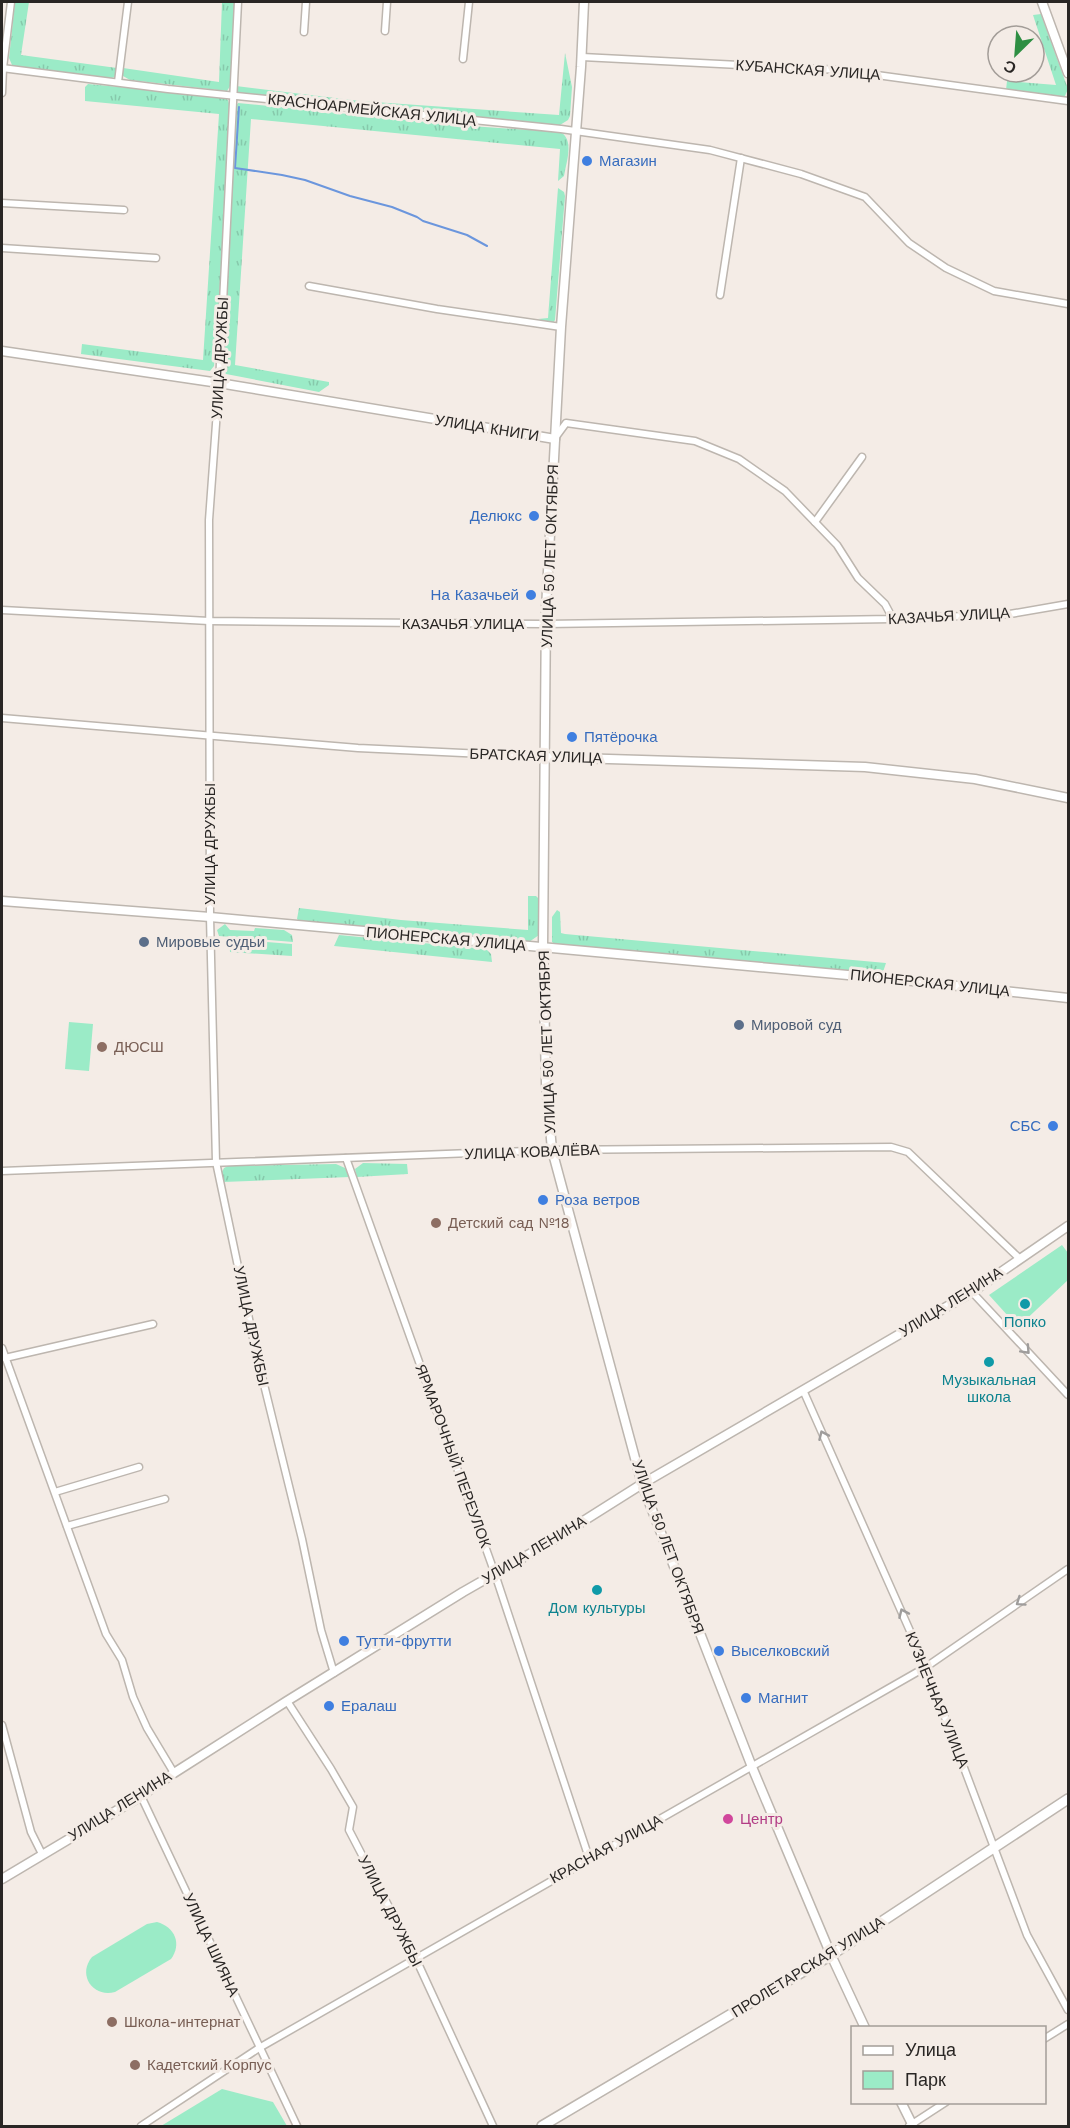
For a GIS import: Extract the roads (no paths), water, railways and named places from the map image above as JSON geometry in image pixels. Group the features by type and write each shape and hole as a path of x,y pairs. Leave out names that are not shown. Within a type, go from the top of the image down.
{"main road":[{"name":"УЛИЦА 50 ЛЕТ ОКТЯБРЯ","path":"584,2 582,57 561,327 546,624 543,948 546,1083 552,1150 642,1484 752,1767 831,1955 864,2026"},
{"path":"1042,2 1068,73"},
{"name":"УЛИЦА КНИГИ","path":"2,351 219,383 555,439"},
{"name":"БРАТСКАЯ УЛИЦА","path":"544,757 865,767 975,779 1068,798"},
{"name":"ПИОНЕРСКАЯ УЛИЦА","path":"2,901 210,917 903,980 1068,998"},
{"name":"УЛИЦА ЛЕНИНА","path":"2,1879 141,1796 287,1701 642,1484 972,1292 1068,1226"},
{"name":"ПРОЛЕТАРСКАЯ УЛИЦА","path":"542,2127 831,1955 1068,1799"},
{"path":"901,2104 911,2126"}],"street":[{"path":"2,93 2,68 11,2"},
{"path":"118,82 128,2"},
{"name":"УЛИЦА ДРУЖБЫ","path":"238,2 210,520 210,917 216,1162 256,1352 302,1539 321,1630 334,1673"},
{"path":"304,32 306,2"},
{"path":"385,31 387,2"},
{"path":"463,59 470,2"},
{"name":"КУБАНСКАЯ УЛИЦА","path":"582,57 840,70 1068,101"},
{"name":"КРАСНОАРМЕЙСКАЯ УЛИЦА","path":"2,68 234,96 575,131 710,150 801,174 865,197 909,243 946,268 994,291 1068,304"},
{"path":"720,295 741,158"},
{"path":"2,203 124,210"},
{"path":"2,248 156,258"},
{"path":"309,286 437,309 561,327"},
{"name":"УЛИЦА КНИГИ","path":"555,439 566,423 695,441 739,459 785,492 837,545 858,578 885,604 892,619"},
{"path":"815,522 862,457"},
{"name":"КАЗАЧЬЯ УЛИЦА","path":"2,610 209,621 546,624 892,619 1010,614 1068,604"},
{"name":"БРАТСКАЯ УЛИЦА","path":"2,718 358,748 544,757"},
{"name":"УЛИЦА КОВАЛЁВА","path":"2,1171 552,1150 891,1148 908,1152 1020,1258"},
{"name":"ЯРМАРОЧНЫЙ ПЕРЕУЛОК","path":"346,1158 495,1574 589,1858"},
{"path":"972,1292 1068,1395"},
{"path":"5,1358 153,1324"},
{"path":"2,1348 106,1634 122,1660 133,1696 147,1728 174,1773"},
{"name":"КУЗНЕЧНАЯ УЛИЦА","path":"803,1390 926,1667 1027,1935 1068,2010"},
{"path":"55,1492 139,1467"},
{"path":"67,1526 165,1499"},
{"name":"КРАСНАЯ УЛИЦА","path":"141,2127 260,2048 926,1667 1068,1569"},
{"name":"УЛИЦА ДРУЖБЫ","path":"287,1701 331,1768 353,1807 349,1830 416,1959 493,2127"},
{"path":"2,1725 31,1832 42,1854"},
{"name":"УЛИЦА ШИЯНА","path":"141,1796 297,2127"},
{"path":"1046,2038 1068,2024"},
{"path":"911,2126 944,2104"}],"waterway":[{"path":"239,107 235,168 305,180 350,196 392,207 423,221 467,235 487,246"}],"place":[{"name":"Магазин","path":"587,161"},
{"name":"Делюкс","path":"534,516"},
{"name":"На Казачьей","path":"531,595"},
{"name":"Пятёрочка","path":"572,737"},
{"name":"Мировые судьи","path":"144,942"},
{"name":"Мировой суд","path":"739,1025"},
{"name":"ДЮСШ","path":"102,1047"},
{"name":"СБС","path":"1053,1126"},
{"name":"Роза ветров","path":"543,1200"},
{"name":"Детский сад №18","path":"436,1223"},
{"name":"Попко","path":"1025,1304"},
{"name":"Музыкальная школа","path":"989,1362"},
{"name":"Дом культуры","path":"597,1590"},
{"name":"Тутти-фрутти","path":"344,1641"},
{"name":"Выселковский","path":"719,1651"},
{"name":"Магнит","path":"746,1698"},
{"name":"Ералаш","path":"329,1706"},
{"name":"Центр","path":"728,1819"},
{"name":"Школа-интернат","path":"112,2022"},
{"name":"Кадетский Корпус","path":"135,2065"}]}
